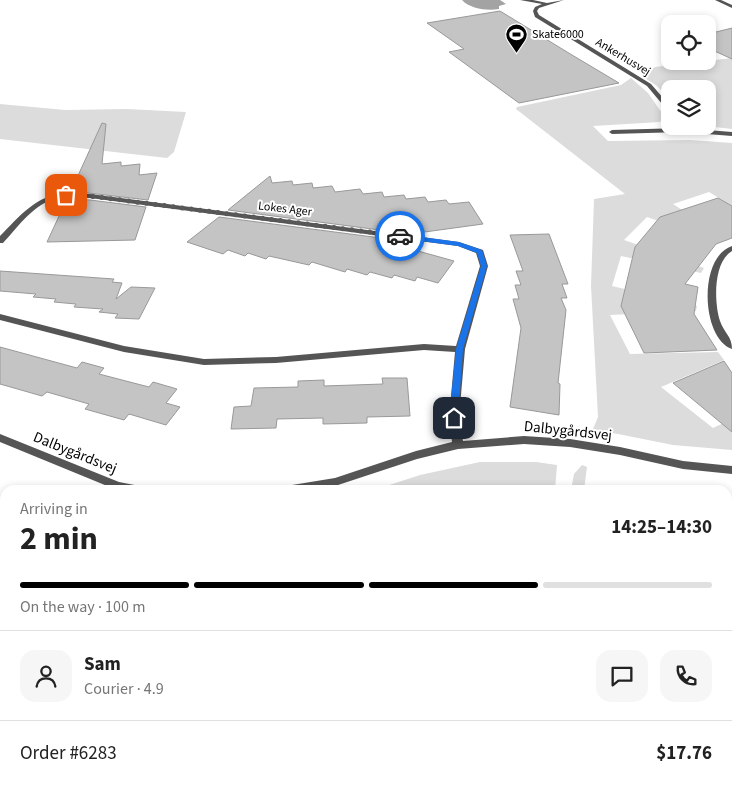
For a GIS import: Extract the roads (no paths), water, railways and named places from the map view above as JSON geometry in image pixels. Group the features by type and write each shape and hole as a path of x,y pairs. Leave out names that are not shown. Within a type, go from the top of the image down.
{"street":[{"path":"522,0 547,4 562,0"},
{"path":"717,0 732,7"},
{"name":"Ankerhusvej","path":"547,4 537,7 535,11 537,16 648,85 661,100"},
{"path":"612,132 661,129"},
{"path":"716,132 732,134"},
{"name":"Lokes Ager","path":"0,241 34,207 50,198 66,195 90,196 459,244 480,252 484,266 460,349 454,418 458,445"},
{"path":"732,248 727,249 716,264 711,292 714,319 725,340 732,346"},
{"path":"0,318 124,349 204,362 276,360 424,347 460,349"},
{"name":"Dalbygårdsvej","path":"0,438 116,485"},
{"name":"Dalbygårdsvej","path":"317,485 336,482 416,455 458,445 524,440 620,451 684,466 732,470"}],"place":[{"name":"Skate6000","path":"516,53"}]}
